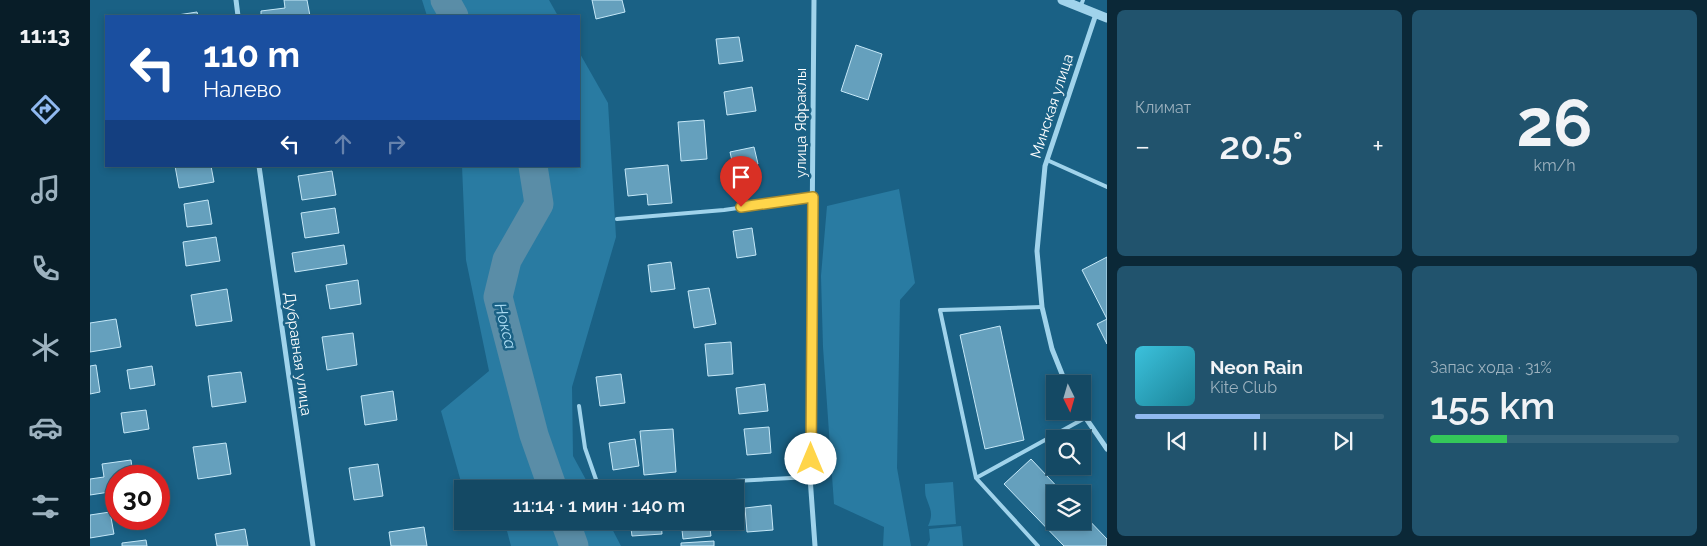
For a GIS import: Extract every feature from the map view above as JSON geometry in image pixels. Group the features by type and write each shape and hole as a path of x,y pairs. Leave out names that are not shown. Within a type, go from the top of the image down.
{"street":[{"path":"236,0 238,15"},
{"name":"улица Яфраклы","path":"814,0 810,477 815,546"},
{"path":"1062,0 1081,4 1096,14 1107,18"},
{"name":"Минская улица","path":"1062,375 1052,349 1042,307 1037,251 1045,166 1096,14"},
{"name":"Дубравная улица","path":"259,167 313,546"},
{"path":"1086,420 1107,449"}],"lane":[{"path":"1047,160 1107,187"},
{"path":"617,220 724,210 813,197"},
{"path":"1038,546 976,478 940,310 1042,307"},
{"path":"579,406 585,448 600,488 810,477"},
{"path":"976,478 1081,420"}],"shaded area":[{"path":"422,0 549,0 557,15 427,15"},
{"path":"580,54 608,103 616,237 572,387 573,456 586,480 460,480 441,411 489,371 466,260 462,167 580,167"},
{"path":"899,189 915,283 900,300 897,468 911,546 883,546 884,527 834,504 823,347 821,276 827,206"},
{"path":"953,482 956,524 928,526 931,514 925,484"},
{"path":"961,526 963,546 927,546 930,540 929,529"},
{"path":"505,530 613,530 621,546 511,546"}],"building":[{"path":"284,0 307,0 310,15 261,15 261,11 285,8"},
{"path":"592,0 622,0 625,12 596,19"},
{"path":"197,12 198,15 178,15"},
{"path":"739,37 743,61 719,64 716,39"},
{"path":"856,45 882,54 868,100 841,91"},
{"path":"752,87 756,111 727,115 724,92"},
{"path":"704,120 707,159 681,161 678,122"},
{"path":"754,147 758,164 734,170 730,152"},
{"path":"668,165 672,203 648,205 647,194 628,196 625,169"},
{"path":"175,167 211,167 214,182 179,188"},
{"path":"332,171 336,195 302,200 298,176"},
{"path":"208,200 212,224 187,227 184,204"},
{"path":"335,208 339,233 305,238 301,213"},
{"path":"752,228 756,255 737,258 733,231"},
{"path":"216,237 220,261 186,266 183,242"},
{"path":"344,245 347,264 295,272 292,253"},
{"path":"1107,257 1107,319 1082,270"},
{"path":"671,262 675,289 651,292 648,265"},
{"path":"358,280 361,304 330,309 326,285"},
{"path":"709,288 716,324 694,328 688,291"},
{"path":"227,289 232,321 196,326 191,295"},
{"path":"116,319 121,347 90,352 90,323"},
{"path":"1107,319 1107,344 1097,324"},
{"path":"1000,326 1024,440 985,449 960,335"},
{"path":"353,333 357,365 327,370 322,337"},
{"path":"731,342 733,374 708,376 705,344"},
{"path":"96,365 100,392 90,394 90,366"},
{"path":"152,366 155,385 130,389 127,370"},
{"path":"241,372 246,402 212,407 208,376"},
{"path":"621,374 625,403 600,406 596,377"},
{"path":"765,384 768,411 739,414 736,388"},
{"path":"393,391 397,420 365,425 361,396"},
{"path":"146,410 149,429 124,433 121,413"},
{"path":"769,427 771,453 747,455 744,429"},
{"path":"673,429 676,472 644,475 640,431"},
{"path":"635,439 639,466 613,470 609,443"},
{"path":"226,443 231,474 198,479 193,447"},
{"path":"1031,459 1056,485 1046,485 1046,527 1004,484"},
{"path":"131,460 132,465 105,465 105,493 90,495 90,479 104,477 102,464"},
{"path":"378,464 383,496 354,500 349,468"},
{"path":"771,505 773,530 747,532 745,508"},
{"path":"105,513 105,530 113,530 114,534 90,538 90,515"},
{"path":"1091,522 1107,539 1107,546 1064,546 1049,530 1091,530"},
{"path":"424,527 427,546 391,546 389,532"},
{"path":"245,529 248,546 217,546 215,534"},
{"path":"631,530 662,530 662,534 632,536"},
{"path":"682,530 710,530 711,536 683,539"},
{"path":"146,540 147,546 122,546 122,543"},
{"path":"714,541 714,546 681,546 681,543"}],"waterway":[{"name":"Нокса","path":"445,0 453,15"},
{"name":"Нокса","path":"533,167 539,204 507,260 498,297 534,435 550,480"},
{"name":"Нокса","path":"568,530 574,546"}],"route":[{"path":"741,207 813,197 811,459"}]}
